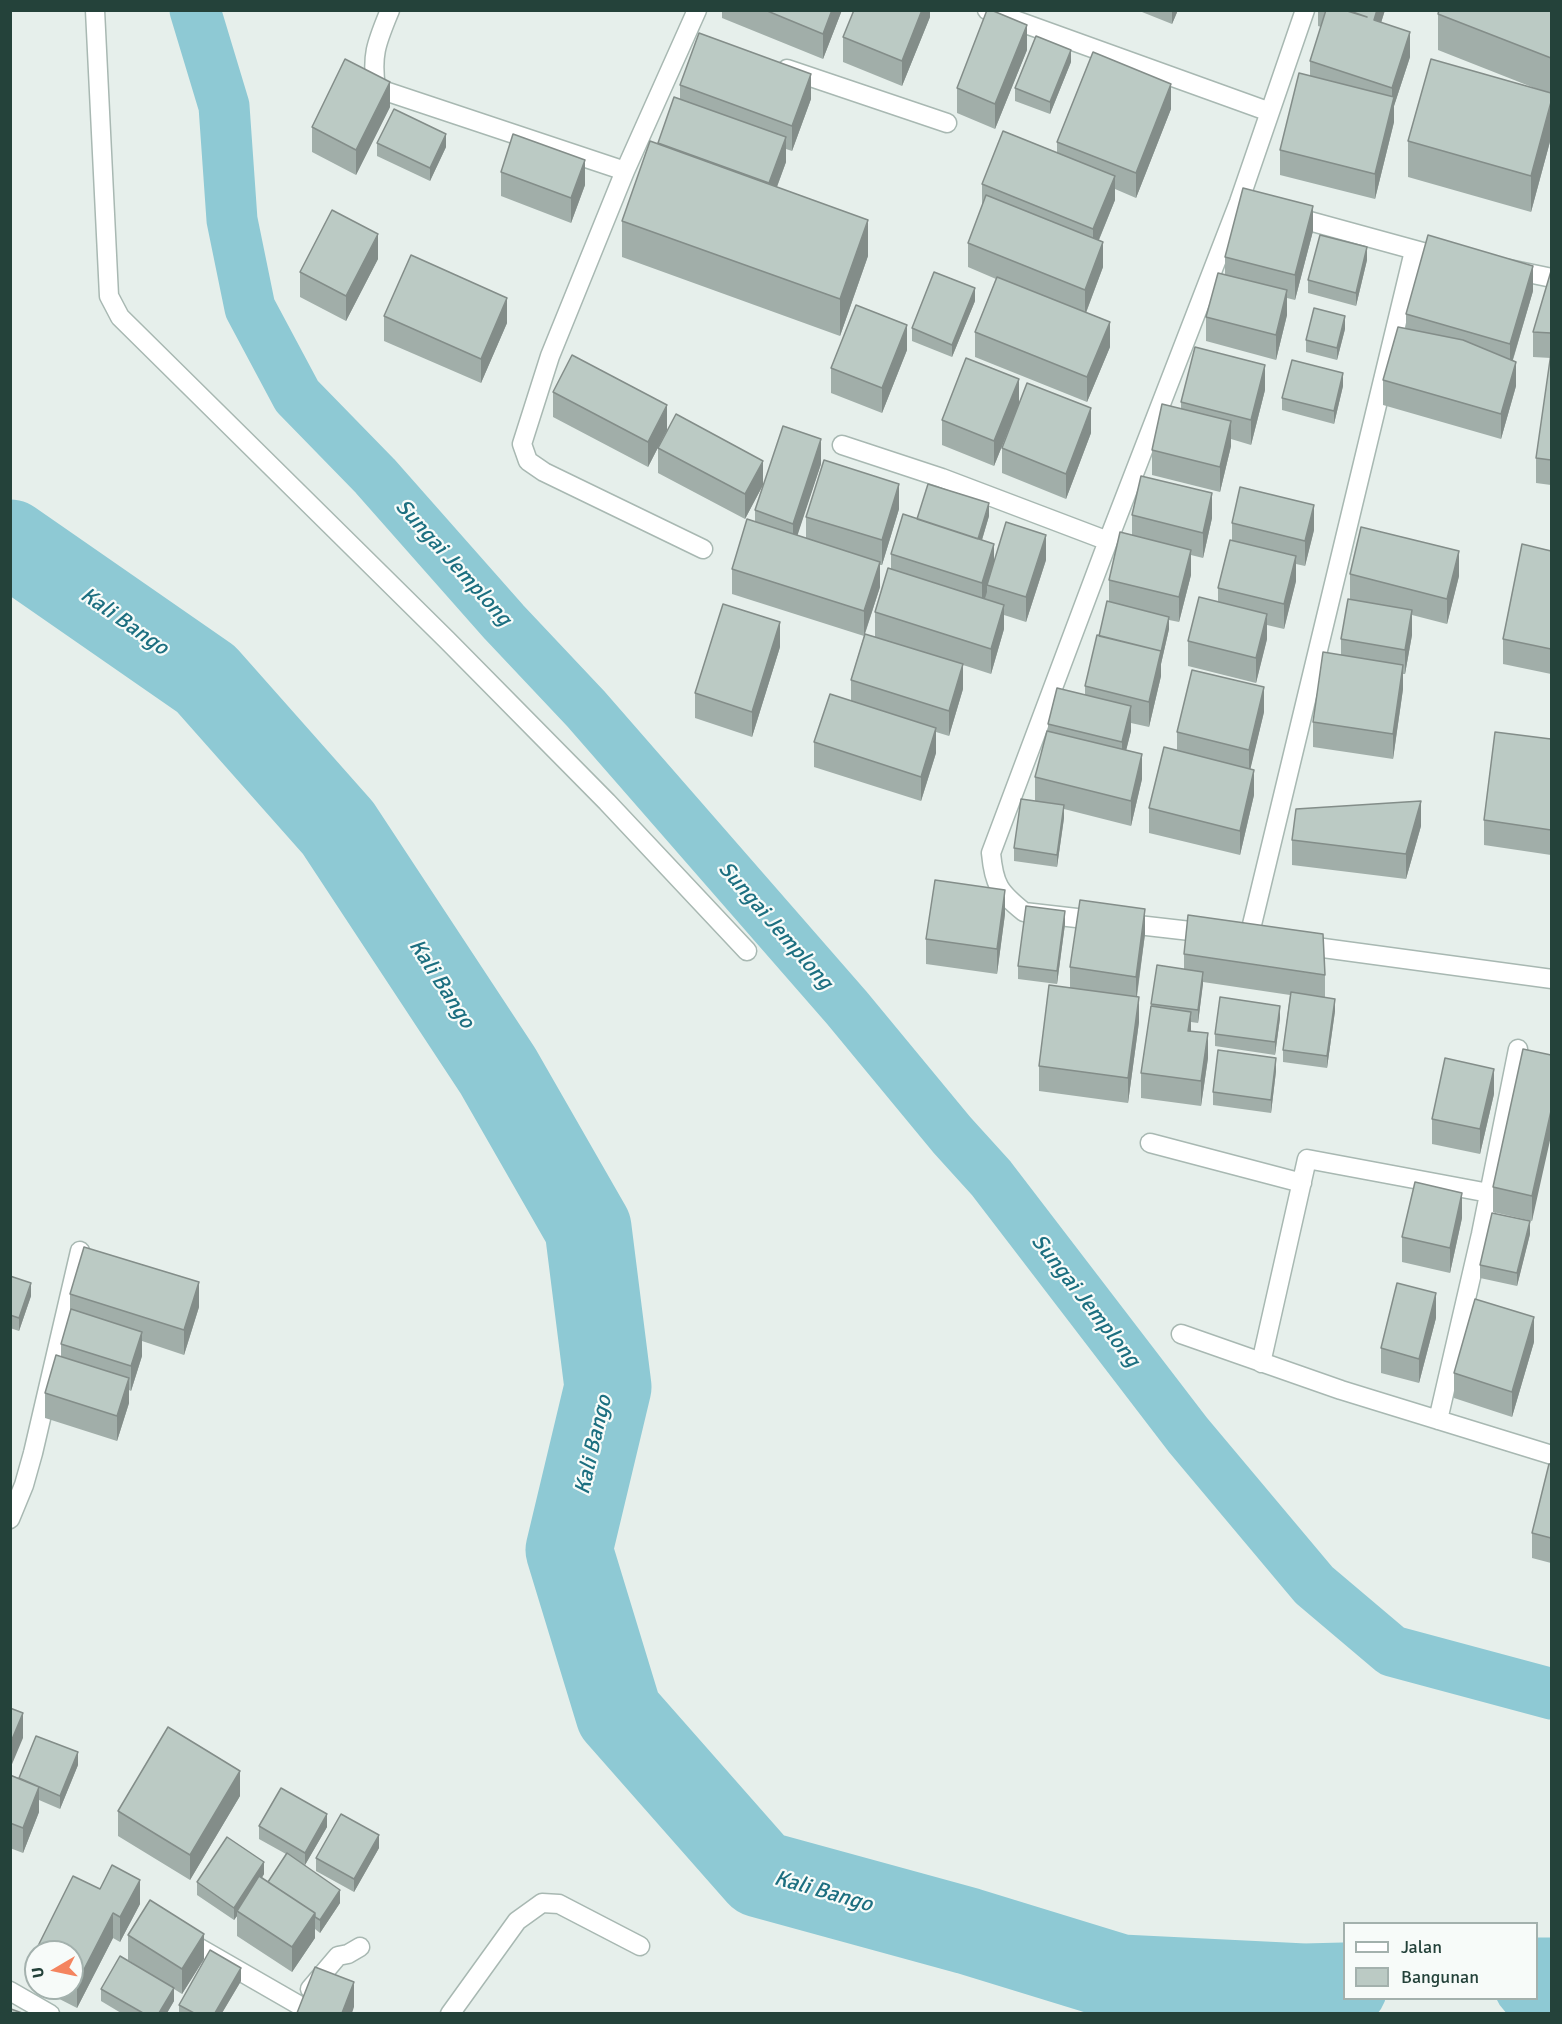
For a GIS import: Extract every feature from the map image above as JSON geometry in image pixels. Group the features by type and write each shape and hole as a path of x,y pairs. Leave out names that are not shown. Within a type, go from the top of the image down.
{"street":[{"path":"95,10 109,296 120,317 540,734 747,951"},
{"path":"390,10 376,44 373,66 376,88 625,171"},
{"path":"697,10 692,37 625,171 550,356 522,444 528,461 544,472 703,549"},
{"path":"987,10 1270,112"},
{"path":"1305,10 1239,202 991,853 993,875 1004,896 1024,912 1278,941 1551,979"},
{"path":"766,62 947,123"},
{"path":"1239,202 1414,251 1448,258"},
{"path":"1237,936 1414,251"},
{"path":"1494,267 1551,278"},
{"path":"842,445 952,482 1108,541"},
{"path":"1438,1420 1489,1193 1518,1049"},
{"path":"1150,1143 1302,1183"},
{"path":"1261,1363 1307,1159 1489,1193"},
{"path":"10,1520 17,1482 80,1251"},
{"path":"1181,1334 1261,1363 1551,1455"},
{"path":"450,2013 517,1921 542,1903 559,1905 640,1946"},
{"path":"184,1939 293,2008 338,1956 348,1954 360,1947"},
{"path":"10,1991 50,2013"}],"building":[{"path":"765,10 832,10 823,34"},
{"path":"854,10 922,10 902,61 843,37"},
{"path":"987,10 1027,25 995,104 957,88"},
{"path":"1326,10 1344,10 1367,17 1347,10 1377,10 1374,20 1410,32 1392,88 1310,61"},
{"path":"1439,10 1551,10 1551,58 1438,14"},
{"path":"699,33 811,74 792,126 680,85"},
{"path":"1036,36 1071,50 1050,102 1015,88"},
{"path":"1093,52 1171,84 1136,173 1057,142"},
{"path":"345,59 390,82 356,150 312,127"},
{"path":"1431,59 1551,93 1551,102 1531,176 1408,141"},
{"path":"1299,73 1394,97 1375,174 1280,150"},
{"path":"674,97 786,137 769,183 658,143"},
{"path":"394,109 446,134 430,168 377,143"},
{"path":"1003,131 1115,176 1093,229 982,184"},
{"path":"513,134 585,160 571,198 501,172"},
{"path":"650,141 868,220 840,299 622,221"},
{"path":"1243,188 1313,206 1295,275 1225,257"},
{"path":"986,195 1103,242 1085,290 968,243"},
{"path":"332,210 378,234 346,296 300,272"},
{"path":"1320,235 1367,247 1356,293 1308,280"},
{"path":"1428,235 1533,266 1510,344 1406,314"},
{"path":"411,255 507,298 481,359 384,316"},
{"path":"1551,271 1551,333 1533,332"},
{"path":"934,272 975,288 952,345 912,328"},
{"path":"1218,273 1287,290 1276,335 1206,317"},
{"path":"997,277 1110,322 1087,377 975,332"},
{"path":"856,305 907,325 882,388 831,368"},
{"path":"1314,308 1345,316 1337,348 1306,340"},
{"path":"1398,327 1463,340 1516,362 1501,414 1383,380"},
{"path":"1195,347 1265,365 1251,420 1181,402"},
{"path":"1551,353 1551,460 1536,458"},
{"path":"572,355 667,405 648,442 553,392"},
{"path":"966,358 1019,379 994,441 942,420"},
{"path":"1292,360 1343,373 1334,411 1282,398"},
{"path":"1027,383 1091,408 1066,474 1002,448"},
{"path":"1162,404 1231,421 1220,467 1152,450"},
{"path":"676,414 763,461 745,494 658,448"},
{"path":"783,426 821,439 793,524 755,510"},
{"path":"824,460 899,484 882,540 806,517"},
{"path":"1141,476 1212,493 1203,533 1132,515"},
{"path":"928,484 989,503 978,539 917,519"},
{"path":"1240,487 1314,505 1305,541 1232,523"},
{"path":"903,514 994,544 982,583 891,554"},
{"path":"747,519 880,562 864,611 732,569"},
{"path":"1006,522 1046,535 1026,597 987,585"},
{"path":"1361,527 1459,551 1447,599 1350,574"},
{"path":"1120,532 1191,550 1179,597 1109,580"},
{"path":"1230,540 1296,556 1284,604 1218,588"},
{"path":"1522,544 1551,551 1551,649 1503,639"},
{"path":"888,568 1004,605 991,649 875,612"},
{"path":"1199,597 1267,614 1256,658 1188,641"},
{"path":"1348,599 1412,610 1405,650 1341,639"},
{"path":"1107,601 1169,617 1161,652 1099,636"},
{"path":"723,604 780,622 752,712 695,693"},
{"path":"865,634 963,664 949,711 851,680"},
{"path":"1097,635 1161,651 1149,702 1085,686"},
{"path":"1323,652 1403,665 1393,734 1313,722"},
{"path":"1192,670 1264,687 1249,750 1177,732"},
{"path":"1057,688 1131,706 1122,742 1048,724"},
{"path":"830,694 936,728 921,777 814,742"},
{"path":"1047,731 1142,754 1131,801 1035,777"},
{"path":"1495,732 1551,739 1551,830 1484,820"},
{"path":"1164,747 1254,770 1240,831 1149,808"},
{"path":"1021,799 1064,805 1057,855 1014,848"},
{"path":"1421,801 1406,854 1292,840 1296,809"},
{"path":"935,880 1005,890 997,949 926,939"},
{"path":"1080,900 1145,909 1136,977 1070,967"},
{"path":"1026,906 1065,911 1057,971 1018,966"},
{"path":"1188,915 1323,934 1325,975 1184,954"},
{"path":"1157,965 1203,972 1198,1010 1151,1004"},
{"path":"1049,985 1139,997 1128,1078 1039,1066"},
{"path":"1291,992 1335,999 1327,1056 1283,1050"},
{"path":"1220,997 1280,1006 1275,1042 1215,1034"},
{"path":"1151,1006 1191,1012 1188,1031 1208,1033 1201,1081 1141,1073"},
{"path":"1523,1049 1551,1055 1551,1111 1532,1196 1493,1187"},
{"path":"1218,1050 1276,1058 1271,1100 1213,1092"},
{"path":"1445,1058 1494,1069 1480,1129 1432,1119"},
{"path":"1415,1182 1462,1193 1450,1248 1402,1237"},
{"path":"1492,1213 1530,1221 1517,1273 1480,1265"},
{"path":"84,1247 199,1282 184,1330 70,1294"},
{"path":"10,1276 31,1283 19,1318 10,1315"},
{"path":"1397,1283 1436,1293 1419,1359 1381,1348"},
{"path":"1475,1299 1534,1317 1512,1392 1454,1373"},
{"path":"71,1309 142,1332 131,1366 61,1344"},
{"path":"56,1355 129,1378 117,1416 45,1393"},
{"path":"1549,1464 1551,1464 1551,1538 1532,1533"},
{"path":"10,1708 23,1713 10,1744"},
{"path":"168,1727 240,1771 190,1855 118,1811"},
{"path":"36,1736 78,1752 60,1796 19,1778"},
{"path":"10,1775 39,1787 23,1828 10,1823"},
{"path":"281,1788 327,1814 305,1853 259,1826"},
{"path":"341,1814 379,1835 354,1879 316,1858"},
{"path":"227,1837 264,1862 234,1908 197,1882"},
{"path":"287,1853 340,1890 320,1920 315,1917 315,1913 268,1882"},
{"path":"112,1865 140,1880 120,1917 113,1913 84,1969 84,1940 41,1940 73,1876 100,1889"},
{"path":"259,1876 315,1913 292,1947 237,1911"},
{"path":"150,1900 204,1934 182,1969 128,1935"},
{"path":"210,1950 241,1968 215,2013 194,2013 179,2005"},
{"path":"120,1956 174,1988 159,2013 143,2013 101,1989"},
{"path":"315,1967 354,1982 342,2013 297,2013"},
{"path":"11,2009 22,2013 10,2013"}],"waterway":[{"name":"Sungai Jemplong","path":"195,10 224,106 232,220 250,308 297,396 375,476 504,622 586,709 847,1008 952,1135 991,1178 1188,1435 1314,1585 1392,1651 1552,1694"},
{"name":"Kali Bango","path":"10,543 206,679 338,828 498,1071 588,1228 608,1387 569,1550 619,1714 760,1874 968,1931 1121,1978 1304,1987 1343,1986"},
{"name":"Kali Bango","path":"1538,1981 1552,1981"}]}
